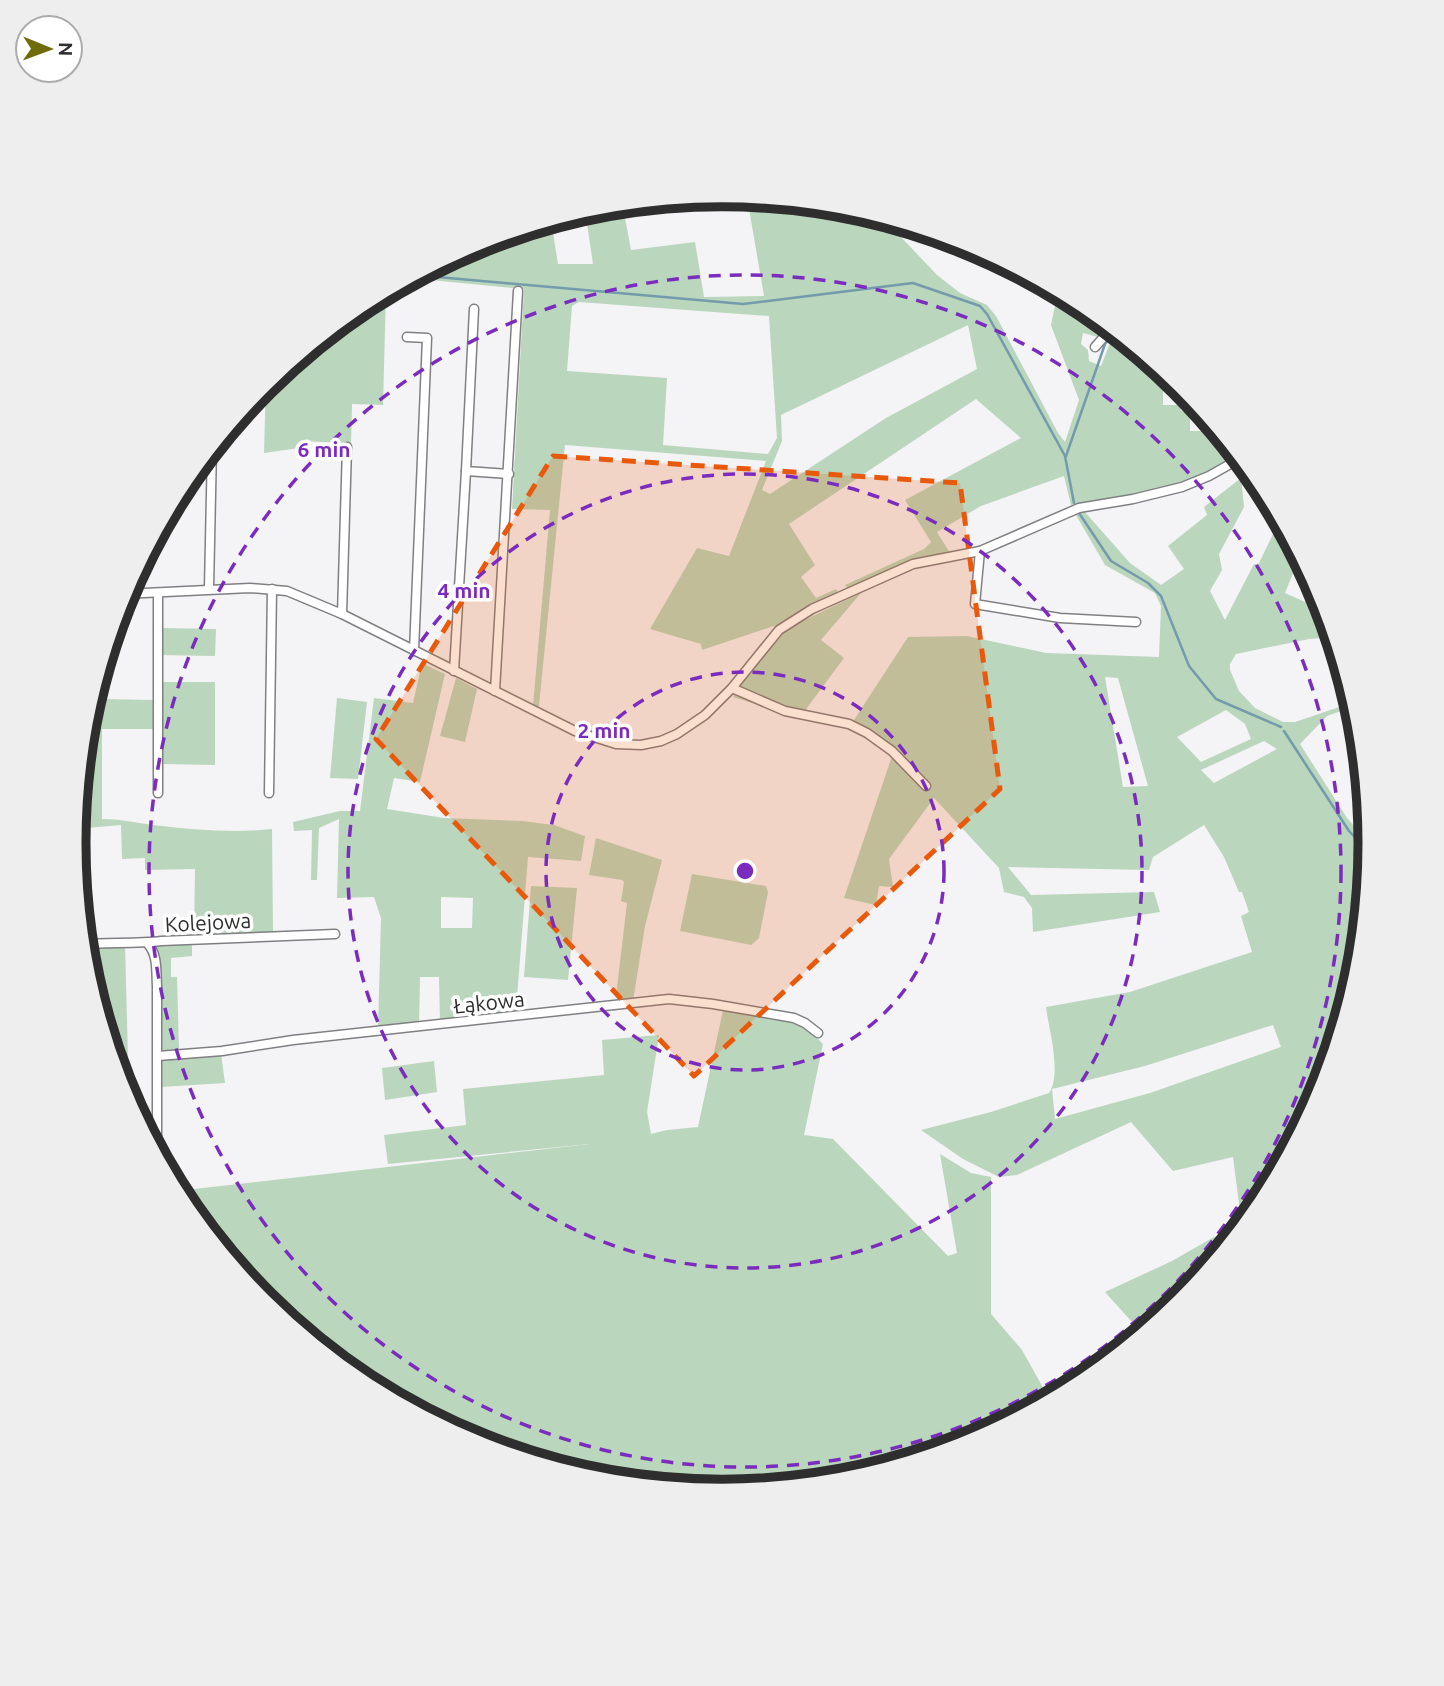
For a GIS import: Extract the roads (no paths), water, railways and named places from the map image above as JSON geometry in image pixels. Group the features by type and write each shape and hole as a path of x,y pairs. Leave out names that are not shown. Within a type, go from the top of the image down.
{"street":[{"path":"495,691 518,292"},
{"path":"454,671 474,309"},
{"path":"1095,346 1105,335"},
{"path":"407,337 427,338 414,651"},
{"path":"342,614 348,447"},
{"path":"137,593 209,589 287,591 342,614 554,722 595,739 617,744 641,745 661,741 705,715 732,688 765,646 797,617 912,564 980,551 1079,508 1182,487 1232,463"},
{"path":"209,589 212,464"},
{"path":"466,471 509,474"},
{"path":"980,551 975,604 1060,618 1136,622"},
{"path":"269,793 272,589"},
{"path":"158,593 158,793"},
{"path":"732,688 785,711 832,719 858,729 892,751 926,786"},
{"name":"Kolejowa","path":"94,943 139,941 148,944 162,941 335,934"},
{"path":"148,944 152,949 156,968 157,1135"},
{"name":"Łąkowa","path":"158,1056 222,1051 293,1040 669,999 794,1018 817,1033"}],"waterway":[{"path":"433,277 743,304 913,283 980,306 987,314 1065,456 1074,503"},
{"path":"1066,456 1109,338"},
{"path":"1079,513 1111,561 1148,583 1161,596 1189,666 1216,699 1281,727"},
{"path":"1284,731 1349,831 1358,840"}]}
